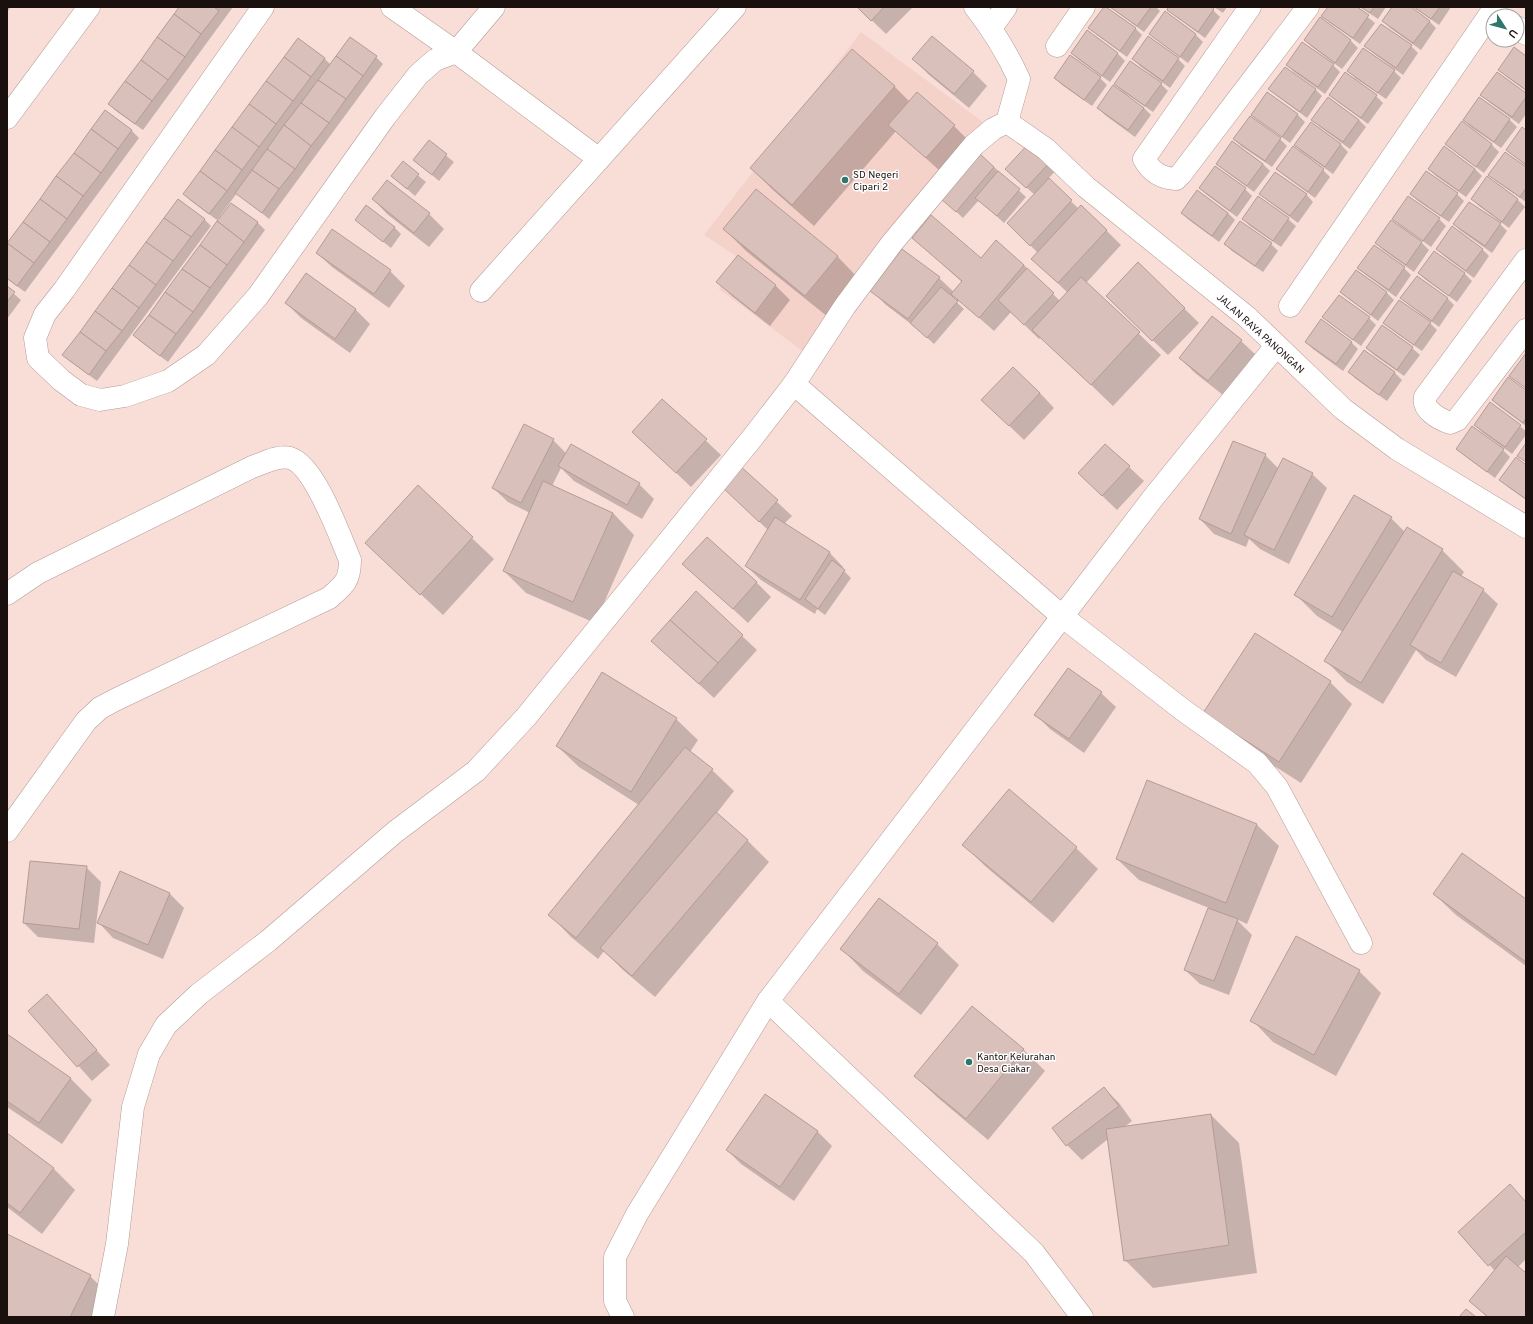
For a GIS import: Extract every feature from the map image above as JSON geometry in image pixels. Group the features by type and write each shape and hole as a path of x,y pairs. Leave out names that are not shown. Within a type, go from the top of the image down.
{"street":[{"path":"7,118 89,7"},
{"path":"263,7 64,290 45,314 36,338 38,358 61,380 81,395 100,400 124,396 168,381 206,355 258,296 385,117 418,75 435,60 456,52 494,7"},
{"path":"392,7 456,52 598,159"},
{"path":"481,291 735,7"},
{"path":"103,1317 117,1244 133,1107 149,1054 166,1025 199,994 268,941 394,832 476,771 526,717 752,438 794,384 845,306 892,242 974,145 993,128 1007,122 1019,79 991,28 975,7"},
{"path":"991,28 1006,7"},
{"path":"1057,46 1084,7"},
{"path":"1250,7 1144,159 1148,167 1159,175 1176,179 1181,174 1308,7"},
{"path":"1290,306 1485,23"},
{"name":"JALAN RAYA PANONGAN","path":"1007,122 1046,149 1086,187 1246,317 1343,409 1397,449 1526,527"},
{"path":"1526,260 1425,397 1424,402 1426,408 1446,422 1450,423 1457,420 1526,330"},
{"path":"623,1317 615,1301 615,1257 637,1214 768,1001 1063,617 1089,580 1276,346"},
{"path":"794,384 1063,617 1183,710 1256,763 1277,788 1361,943"},
{"path":"7,594 38,573 252,467 279,457 292,458 306,469 319,490 350,560 350,572 346,583 330,598 100,708 86,721 7,831"},
{"path":"768,1001 1034,1253 1082,1317"}],"shaded area":[{"name":"SD Negeri Cipari 2","path":"861,32 987,125 808,355 719,289 736,256 704,235"}],"building":[{"path":"179,7 214,7 219,11 201,34 174,14"},
{"path":"857,7 884,7 871,21"},
{"path":"1104,7 1136,28 1120,51 1088,28"},
{"path":"1110,7 1151,7 1137,26"},
{"path":"1168,7 1212,7 1214,9 1198,32 1167,10"},
{"path":"1328,7 1357,7 1369,15 1353,38 1321,16"},
{"path":"1361,7 1374,7 1370,13"},
{"path":"1392,7 1411,7 1430,21 1413,43 1382,21"},
{"path":"1414,7 1440,7 1431,19"},
{"path":"1165,11 1196,34 1180,57 1149,34"},
{"path":"174,14 201,34 185,57 157,37"},
{"path":"1320,17 1351,40 1335,63 1304,40"},
{"path":"1381,24 1412,45 1396,68 1364,46"},
{"path":"1087,30 1118,53 1102,76 1071,53"},
{"path":"932,36 974,71 954,94 912,59"},
{"path":"1148,36 1179,58 1163,81 1132,59"},
{"path":"157,37 185,57 168,80 141,60"},
{"path":"350,37 377,56 363,76 336,56"},
{"path":"298,38 325,58 311,77 284,57"},
{"path":"1302,42 1334,64 1318,87 1286,65"},
{"path":"1363,48 1395,70 1378,93 1347,71"},
{"path":"1513,48 1515,48 1526,56 1526,90 1498,70"},
{"path":"852,49 895,86 792,205 750,168"},
{"path":"1070,55 1101,77 1084,100 1054,78"},
{"path":"336,56 363,76 346,99 318,80"},
{"path":"284,57 311,77 293,101 266,81"},
{"path":"141,60 168,80 152,101 125,81"},
{"path":"1130,61 1162,83 1145,106 1114,84"},
{"path":"1285,67 1316,89 1300,112 1268,89"},
{"path":"1345,72 1377,95 1361,118 1329,95"},
{"path":"1497,72 1526,93 1526,97 1512,117 1480,95"},
{"path":"318,80 346,99 329,123 301,103"},
{"path":"125,81 152,101 135,124 108,104"},
{"path":"266,81 293,101 276,124 249,104"},
{"path":"1113,85 1144,108 1128,130 1097,108"},
{"path":"917,92 955,125 926,158 888,125"},
{"path":"1267,92 1298,114 1282,137 1251,115"},
{"path":"1328,97 1359,120 1343,142 1311,120"},
{"path":"1479,97 1510,119 1494,142 1463,120"},
{"path":"301,103 329,123 311,146 284,125"},
{"path":"249,104 276,124 259,147 232,127"},
{"path":"105,110 132,130 118,149 91,129"},
{"path":"1250,116 1281,138 1265,161 1233,139"},
{"path":"1462,121 1492,144 1476,167 1445,144"},
{"path":"1311,122 1341,144 1325,167 1294,145"},
{"path":"284,125 311,146 295,169 267,149"},
{"path":"232,127 259,147 242,170 215,150"},
{"path":"1522,127 1526,130 1526,165 1506,150"},
{"path":"91,129 118,149 101,173 74,153"},
{"path":"429,140 447,154 432,175 413,160"},
{"path":"1031,141 1052,160 1026,188 1005,169"},
{"path":"1232,141 1263,164 1247,186 1216,164"},
{"path":"1293,146 1324,169 1308,192 1276,169"},
{"path":"1444,146 1475,169 1459,191 1428,169"},
{"path":"267,149 295,169 279,189 252,170"},
{"path":"215,150 242,170 227,191 200,171"},
{"path":"1505,152 1526,167 1526,188 1520,197 1488,175"},
{"path":"74,153 101,173 83,196 56,176"},
{"path":"980,154 994,167 956,212 941,199"},
{"path":"403,161 419,174 407,189 391,176"},
{"path":"1215,166 1246,188 1230,211 1199,188"},
{"path":"252,170 279,189 262,213 235,193"},
{"path":"200,171 227,191 209,214 183,194"},
{"path":"998,171 1020,189 997,216 975,198"},
{"path":"1426,171 1458,193 1441,216 1410,194"},
{"path":"1275,172 1307,194 1290,216 1259,194"},
{"path":"56,176 83,196 67,219 40,199"},
{"path":"1487,176 1518,199 1502,222 1471,199"},
{"path":"1049,178 1072,200 1030,246 1007,223"},
{"path":"387,180 430,213 414,233 372,199"},
{"path":"756,189 838,256 805,296 723,229"},
{"path":"1197,190 1228,213 1212,236 1181,213"},
{"path":"1258,196 1289,218 1273,241 1242,219"},
{"path":"1408,196 1440,218 1423,241 1392,219"},
{"path":"40,199 67,219 50,242 23,222"},
{"path":"178,199 205,219 191,237 164,218"},
{"path":"1469,202 1501,223 1485,246 1453,224"},
{"path":"231,203 258,222 244,242 217,221"},
{"path":"366,205 395,227 383,242 355,220"},
{"path":"1081,205 1107,230 1058,283 1031,259"},
{"path":"931,215 981,258 996,240 1024,265 979,318 951,294 962,281 912,238"},
{"path":"164,218 191,237 173,261 146,242"},
{"path":"1391,220 1422,242 1406,265 1375,243"},
{"path":"217,221 244,242 227,265 200,245"},
{"path":"1240,221 1272,243 1255,266 1224,244"},
{"path":"23,222 50,242 34,263 7,243"},
{"path":"1452,226 1483,249 1466,271 1436,249"},
{"path":"332,229 391,270 374,294 316,253"},
{"path":"146,242 173,261 156,285 129,265"},
{"path":"7,243 34,263 17,286 7,278"},
{"path":"200,245 227,265 210,288 182,269"},
{"path":"1374,245 1405,267 1389,290 1357,268"},
{"path":"902,249 940,277 908,319 870,291"},
{"path":"1434,251 1465,273 1449,296 1418,273"},
{"path":"738,255 776,285 755,313 716,282"},
{"path":"1138,262 1185,308 1152,341 1106,296"},
{"path":"129,265 156,285 139,308 112,288"},
{"path":"1027,268 1054,293 1024,325 998,300"},
{"path":"182,269 210,288 193,312 165,292"},
{"path":"1356,270 1387,292 1371,315 1340,292"},
{"path":"306,273 356,309 335,339 285,303"},
{"path":"1417,276 1448,298 1432,321 1400,298"},
{"path":"1081,277 1140,332 1091,385 1032,330"},
{"path":"7,286 15,292 7,302"},
{"path":"941,287 958,301 927,338 910,323"},
{"path":"112,288 139,308 122,331 95,311"},
{"path":"165,292 193,312 176,334 149,315"},
{"path":"1339,295 1370,317 1353,340 1322,317"},
{"path":"1399,300 1431,322 1414,345 1383,323"},
{"path":"95,311 122,331 106,351 80,332"},
{"path":"149,315 176,334 160,356 133,335"},
{"path":"1212,316 1242,340 1208,381 1179,358"},
{"path":"1321,319 1352,342 1336,364 1305,342"},
{"path":"1382,325 1413,347 1397,370 1366,348"},
{"path":"80,332 106,351 89,375 62,355"},
{"path":"1364,350 1395,372 1379,395 1348,372"},
{"path":"1526,353 1526,388 1509,376"},
{"path":"1013,367 1040,393 1009,426 981,400"},
{"path":"1508,377 1526,390 1526,418 1523,423 1492,400"},
{"path":"662,399 707,439 676,473 632,432"},
{"path":"1490,402 1521,425 1505,447 1474,425"},
{"path":"524,424 554,439 521,503 492,488"},
{"path":"1472,426 1504,449 1487,472 1456,449"},
{"path":"1233,441 1266,454 1231,534 1199,519"},
{"path":"1526,443 1526,462 1517,456"},
{"path":"571,444 640,483 627,505 558,466"},
{"path":"1105,444 1130,466 1102,496 1078,473"},
{"path":"1516,457 1526,465 1526,499 1499,480"},
{"path":"1283,458 1313,473 1274,550 1244,535"},
{"path":"739,465 778,500 759,522 720,485"},
{"path":"543,481 613,513 573,602 503,571"},
{"path":"418,485 473,537 420,595 365,543"},
{"path":"1354,495 1392,517 1332,617 1294,595"},
{"path":"775,517 830,552 800,600 745,566"},
{"path":"1407,527 1443,549 1361,683 1324,661"},
{"path":"707,537 757,582 733,609 682,564"},
{"path":"832,560 845,570 818,609 805,599"},
{"path":"1453,571 1484,589 1441,663 1410,645"},
{"path":"696,591 743,635 718,663 670,620"},
{"path":"670,620 718,663 699,684 651,641"},
{"path":"1255,633 1331,681 1279,762 1203,713"},
{"path":"1068,668 1102,692 1069,739 1034,715"},
{"path":"602,672 677,718 631,792 556,746"},
{"path":"685,747 713,769 576,938 548,915"},
{"path":"1147,780 1257,824 1226,903 1116,859"},
{"path":"1009,789 1077,847 1031,902 962,845"},
{"path":"716,812 748,840 632,976 600,948"},
{"path":"1462,853 1526,899 1526,962 1433,894"},
{"path":"30,861 87,866 79,929 23,923"},
{"path":"120,871 170,893 148,945 97,923"},
{"path":"879,898 938,943 899,994 840,949"},
{"path":"1208,908 1238,919 1214,981 1184,970"},
{"path":"1296,936 1360,970 1314,1055 1250,1021"},
{"path":"47,994 97,1050 77,1067 28,1011"},
{"name":"Kantor Kelurahan Desa Ciakar","path":"972,1006 1024,1049 966,1119 914,1076"},
{"path":"7,1034 71,1078 39,1123 7,1101"},
{"path":"1104,1087 1119,1106 1066,1146 1052,1128"},
{"path":"765,1094 818,1131 780,1187 726,1150"},
{"path":"1211,1114 1229,1245 1124,1261 1106,1129"},
{"path":"7,1133 54,1168 20,1213 7,1203"},
{"path":"1510,1184 1526,1202 1526,1232 1488,1266 1458,1232"},
{"path":"7,1234 91,1275 70,1317 7,1317"},
{"path":"1506,1256 1526,1273 1526,1317 1488,1317 1469,1301"},
{"path":"1466,1309 1476,1317 1459,1317"}],"place":[{"name":"SD Negeri Cipari 2","path":"845,180"},
{"name":"Kantor Kelurahan Desa Ciakar","path":"969,1062"}]}
